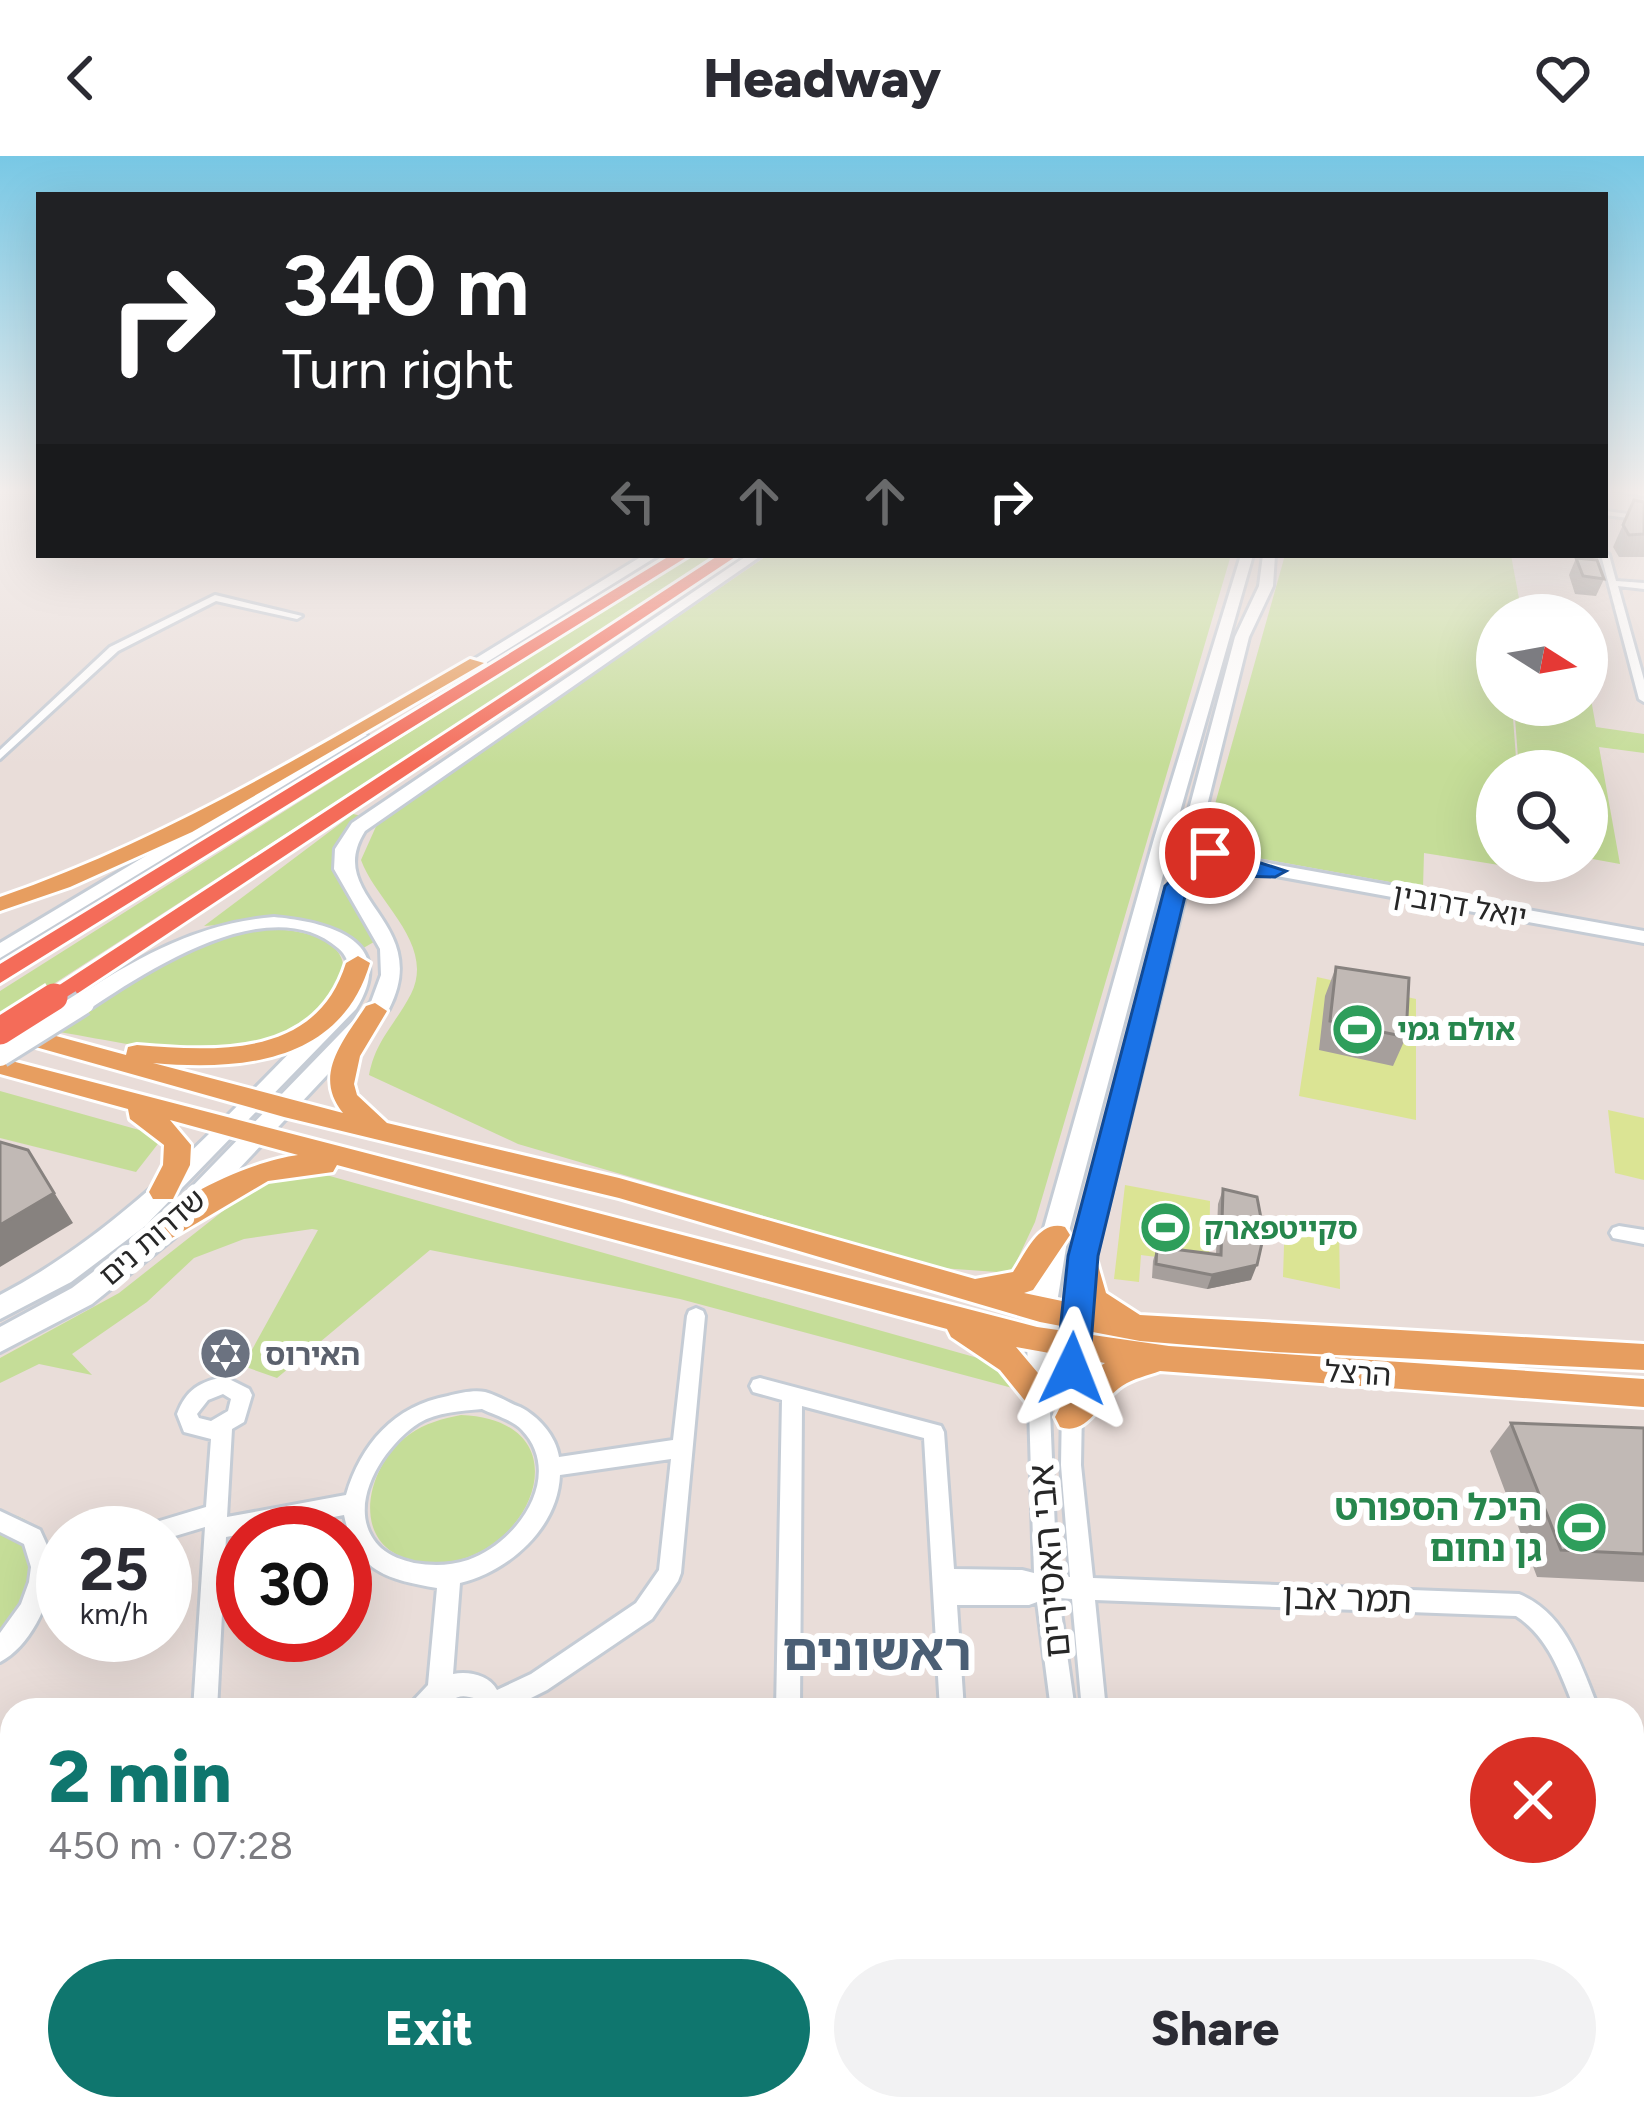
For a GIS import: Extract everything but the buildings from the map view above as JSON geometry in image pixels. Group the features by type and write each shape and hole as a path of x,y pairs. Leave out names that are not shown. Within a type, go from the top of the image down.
{"highway":[{"path":"0,975 639,582"},
{"path":"5,1037 54,997 690,582"},
{"path":"133,970 411,765"}],"main road":[{"path":"0,952 609,582"},
{"path":"428,1142 378,1124 343,1100 341,1076 347,1056 395,970 390,945 345,875 343,852 350,834 389,801 716,582"},
{"path":"1039,1325 1055,1235 1239,582"},
{"path":"0,1066 949,1319 1073,1332 1083,1256 1193,823 1242,637 1267,582"},
{"path":"0,904 62,884 158,839 476,663"},
{"path":"1193,823 1205,848 1225,862"},
{"name":"יואל דרובין","path":"1160,851 1182,866 1225,862 1644,937"},
{"path":"1182,866 1225,862"},
{"path":"268,923 326,932 349,947 358,963 354,984 333,1013 295,1038 248,1056 167,1057 5,1037 83,1003 133,970 201,936 268,923"},
{"name":"שדרות נים","path":"0,1308 91,1256 163,1192 344,1011 359,982 358,963"},
{"name":"שדרות נים","path":"0,1340 82,1296 165,1232 375,1011"},
{"path":"5,1037 619,1188 969,1289 1039,1325"},
{"path":"92,1090 174,1136 181,1157 163,1192"},
{"path":"165,1232 239,1183 290,1164 436,1183"},
{"path":"969,1289 1022,1282 1055,1235"},
{"path":"1083,1256 1088,1294 1095,1306 1140,1328"},
{"path":"949,1319 1011,1361 1038,1392"},
{"name":"הרצל","path":"1073,1332 1140,1328 1644,1357"},
{"name":"הרצל","path":"1073,1332 1168,1359 1644,1393"},
{"path":"1072,1417 1090,1390 1128,1365 1168,1359"}],"street":[{"path":"1644,586 1612,583 1644,699"},
{"path":"0,757 114,649 215,598 297,616"},
{"path":"1622,622 1644,626"},
{"path":"1619,1233 1644,1237"},
{"path":"510,1698 644,1611 670,1573 696,1316"},
{"name":"אבי האסירים","path":"1039,1325 1046,1587 1061,1698"},
{"name":"אבי האסירים","path":"1073,1332 1079,1588 1093,1698"},
{"path":"760,1386 934,1432 951,1698"},
{"path":"788,1698 792,1395"},
{"path":"453,1402 496,1404 531,1421 546,1442 552,1467 542,1509 523,1536 497,1557 449,1575 413,1575 375,1557 358,1533 354,1503 357,1483 378,1446 412,1417 453,1402"},
{"path":"217,1506 222,1427"},
{"path":"552,1467 682,1448"},
{"path":"331,1506 354,1503"},
{"path":"0,1521 36,1543"},
{"path":"192,1526 216,1521 206,1698"},
{"path":"440,1690 449,1575"},
{"name":"תמר אבן","path":"944,1586 1029,1594 1046,1587 1519,1605 1539,1614 1552,1632 1582,1698"},
{"path":"0,1650 36,1598"},
{"path":"433,1698 459,1683 476,1685 486,1698"}],"green space":[{"path":"648,582 677,582 7,1014 0,1012 0,991"},
{"path":"729,582 1223,582 1035,1222 1011,1273 941,1268 518,1144 369,1075 376,1052 417,976 410,941 361,860 378,822"},
{"path":"1278,582 1516,582 1518,594 1476,594 1476,726 1514,726 1515,750 1476,750 1476,861 1424,853 1423,888 1214,850 1208,829"},
{"path":"1516,726 1596,726 1644,734 1644,753 1599,747 1517,750"},
{"path":"1608,797 1620,864 1608,862"},
{"path":"353,814 362,816 347,834 336,865 345,893 379,939 360,950 336,930 298,919 204,926"},
{"path":"265,929 309,934 334,948 343,966 339,987 324,1009 270,1043 236,1051 192,1052 59,1032 181,955"},
{"path":"1317,977 1416,999 1416,1120 1299,1096"},
{"path":"0,1091 161,1140 136,1172 0,1138"},
{"path":"1608,1110 1644,1118 1644,1180 1615,1173"},
{"path":"312,1171 985,1360 1027,1392 680,1299 430,1250 277,1378 243,1366 318,1230 312,1229 244,1239 194,1258 147,1302 72,1354 92,1375 39,1364 0,1383 0,1358 119,1293 266,1177"},
{"name":"סקייטפארק","path":"1125,1185 1210,1201 1209,1264 1141,1255 1139,1282 1114,1279"},
{"path":"1285,1215 1339,1226 1340,1289 1283,1277"},
{"path":"461,1415 503,1424 527,1443 535,1469 530,1498 513,1526 487,1548 454,1561 416,1561 394,1553 380,1540 372,1523 370,1504 382,1465 416,1430"},
{"path":"0,1512 36,1528 36,1595 0,1661"}],"place":[{"name":"אולם גמי","path":"1358,1029"},
{"name":"סקייטפארק","path":"1165,1228"},
{"name":"האירוס","path":"226,1354"},
{"name":"היכל הספורט גן נחום","path":"1581,1528"}],"district":[{"name":"ראשונים","path":"877,1652"}],"route":[{"path":"1072,1369 1083,1256 1176,886 1197,868 1275,871 1210,853"}]}
